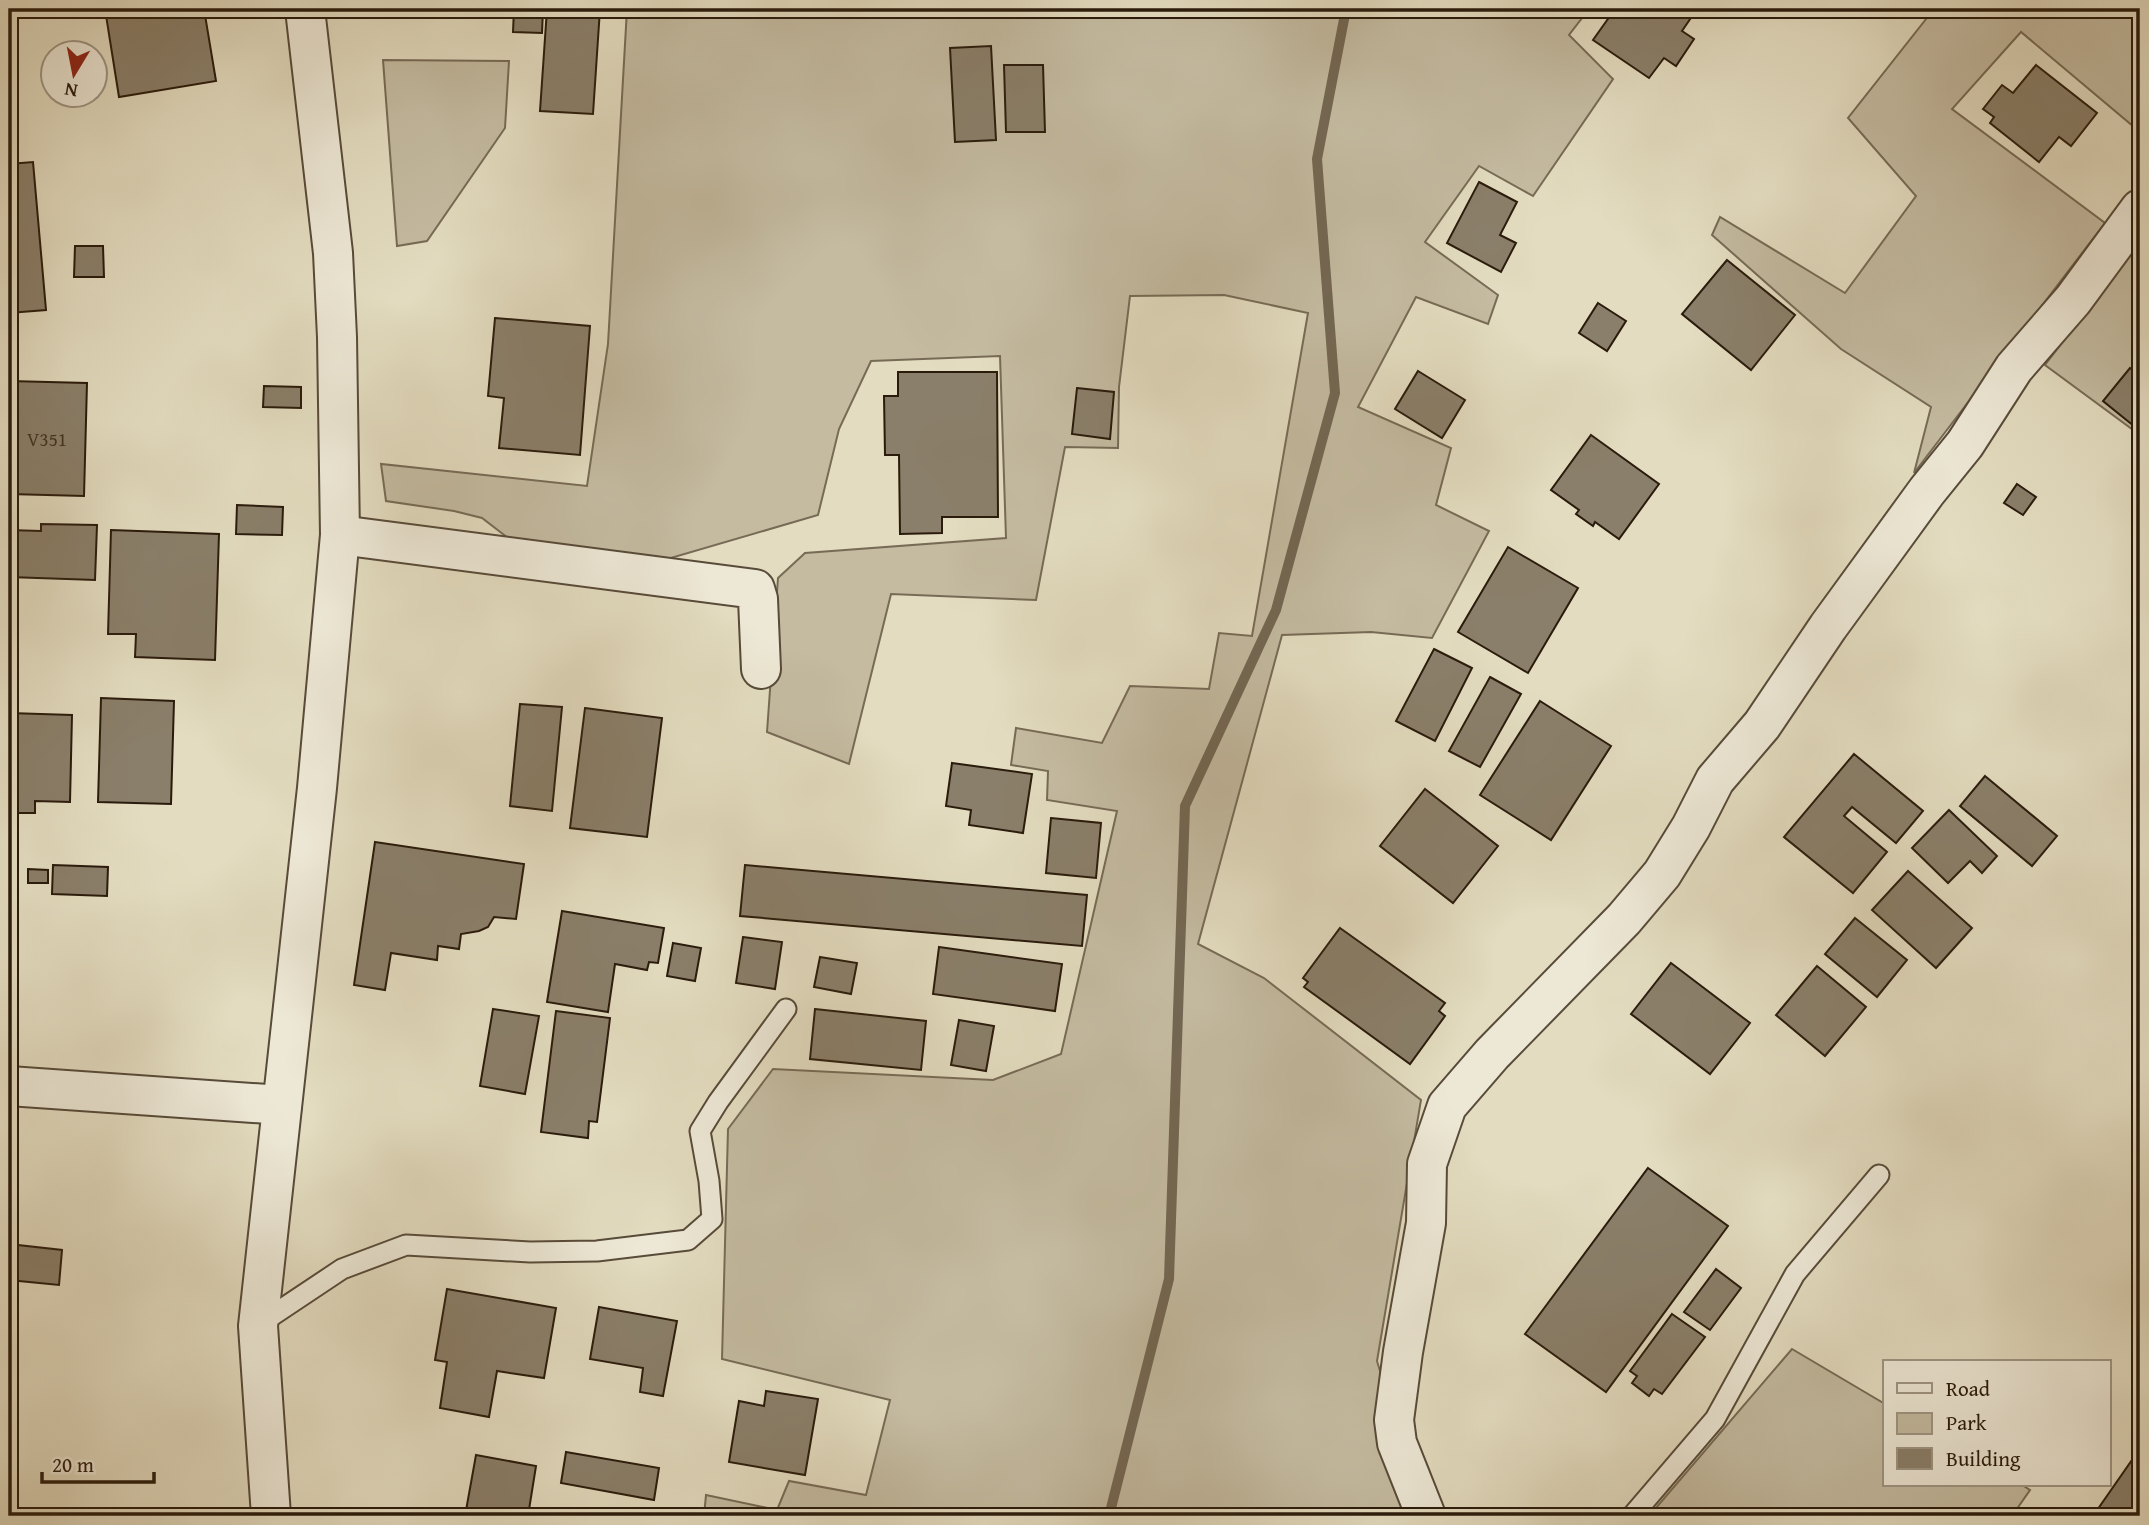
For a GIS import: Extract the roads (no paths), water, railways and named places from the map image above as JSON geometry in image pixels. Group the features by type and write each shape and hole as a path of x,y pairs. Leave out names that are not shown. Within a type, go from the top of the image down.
{"street":[{"path":"271,1516 258,1326 317,788 340,535 337,337 317,15"},
{"path":"1426,1516 1397,1443 1394,1420 1426,1223 1427,1164 1447,1105 1492,1054 1624,919 1662,874 1691,827 1715,780 1762,725 1828,627 1927,491 1965,444 2014,368 2073,300 2140,209"},
{"path":"340,535 755,589 758,599 761,669"},
{"path":"9,1086 282,1105"}],"lane":[{"path":"258,1326 342,1269 406,1245 544,1252 597,1251 688,1240 712,1219 709,1181 700,1130 786,1009"},
{"path":"1632,1516 1715,1419 1795,1275 1879,1175"}],"waterway":[{"path":"1109,1516 1169,1279 1185,806 1276,610 1335,393 1317,159 1346,9"}]}
